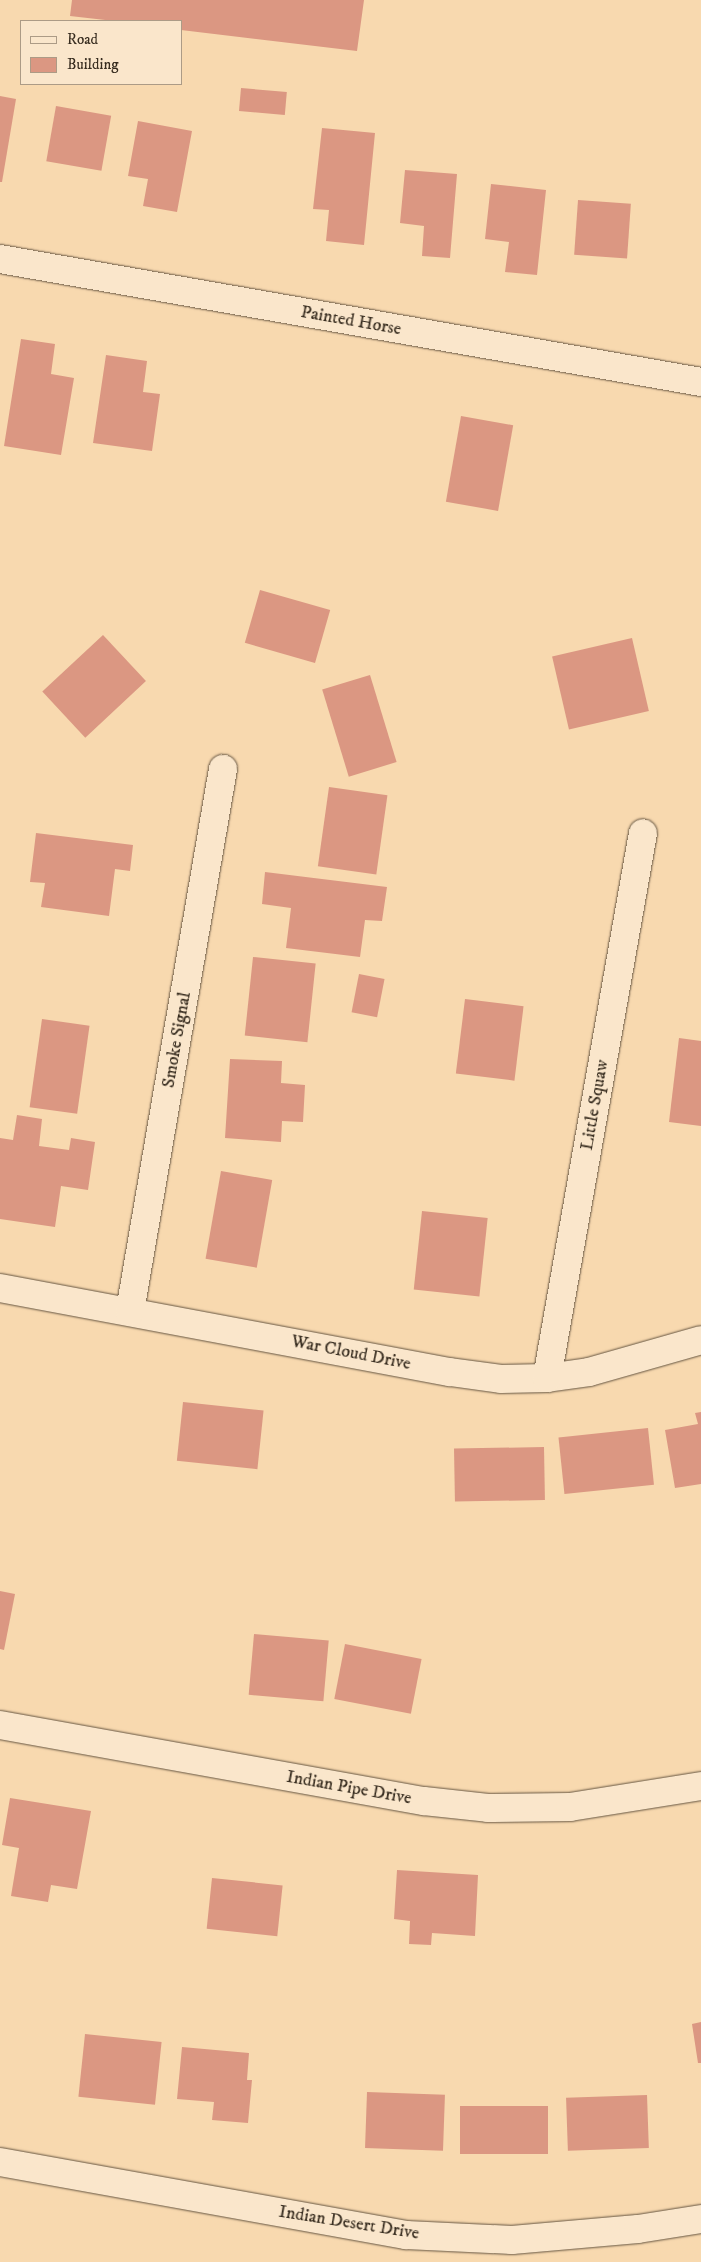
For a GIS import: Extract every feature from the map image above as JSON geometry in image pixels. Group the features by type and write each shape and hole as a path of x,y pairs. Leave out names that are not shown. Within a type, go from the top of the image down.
{"street":[{"name":"Painted Horse","path":"0,259 701,382"},
{"name":"Smoke Signal","path":"130,1311 223,769"},
{"name":"Little Squaw","path":"547,1378 643,833"},
{"name":"War Cloud Drive","path":"0,1288 450,1372 501,1379 547,1378 589,1372 701,1340"},
{"name":"Indian Pipe Drive","path":"0,1725 424,1802 488,1808 570,1807 701,1786"},
{"name":"Indian Desert Drive","path":"0,2162 406,2235 512,2240 638,2229 701,2219"}],"building":[{"path":"72,0 364,0 357,51 182,30 182,20 105,20 70,16"},
{"path":"241,88 287,92 285,115 239,111"},
{"path":"0,96 16,99 2,182 0,182"},
{"path":"56,106 111,116 101,171 46,161"},
{"path":"138,121 192,131 177,212 143,206 148,179 128,176"},
{"path":"322,128 375,133 364,245 326,241 329,210 313,209"},
{"path":"405,170 457,174 450,258 422,256 424,226 400,223"},
{"path":"491,184 546,190 537,275 505,272 509,242 485,239"},
{"path":"578,200 631,204 627,259 574,255"},
{"path":"21,339 55,344 51,374 74,378 61,455 4,446"},
{"path":"106,355 147,361 143,392 160,394 152,451 93,443"},
{"path":"461,416 513,425 498,511 446,502"},
{"path":"260,590 330,610 315,663 245,643"},
{"path":"103,635 146,681 85,738 42,692"},
{"path":"632,638 649,711 569,730 552,656"},
{"path":"370,675 397,762 349,777 322,690"},
{"path":"329,787 387,795 376,874 318,866"},
{"path":"36,833 133,845 130,871 115,869 109,916 41,907 45,883 30,882"},
{"path":"265,872 387,887 382,921 365,920 360,957 286,948 291,908 262,904"},
{"path":"253,957 316,964 307,1042 245,1036"},
{"path":"359,974 385,979 377,1017 352,1012"},
{"path":"465,999 524,1006 514,1081 456,1073"},
{"path":"42,1019 90,1026 77,1114 30,1107"},
{"path":"679,1038 701,1041 701,1126 669,1122"},
{"path":"230,1059 282,1061 281,1083 305,1085 303,1122 282,1121 281,1142 225,1138"},
{"path":"17,1115 42,1119 39,1146 69,1150 71,1138 95,1142 88,1190 61,1186 55,1227 0,1219 0,1138 13,1140"},
{"path":"221,1171 272,1180 257,1268 206,1259"},
{"path":"422,1211 488,1218 479,1296 414,1290"},
{"path":"183,1402 264,1410 257,1469 177,1461"},
{"path":"701,1412 701,1484 675,1488 665,1430 698,1424 695,1413"},
{"path":"648,1428 654,1485 564,1494 558,1437"},
{"path":"544,1447 545,1500 455,1502 454,1449"},
{"path":"0,1591 15,1594 4,1650 0,1649"},
{"path":"254,1634 329,1641 323,1701 249,1695"},
{"path":"345,1644 422,1659 411,1714 334,1699"},
{"path":"10,1798 91,1811 77,1889 51,1885 48,1902 11,1896 19,1848 2,1845"},
{"path":"397,1870 478,1875 475,1936 432,1933 431,1945 409,1944 410,1921 394,1919"},
{"path":"212,1878 283,1885 277,1936 207,1929"},
{"path":"701,2022 701,2063 698,2063 692,2024"},
{"path":"85,2034 162,2042 155,2105 78,2097"},
{"path":"182,2047 249,2053 247,2080 252,2080 248,2123 212,2120 214,2102 177,2099"},
{"path":"367,2092 445,2095 443,2151 365,2148"},
{"path":"647,2095 649,2148 568,2151 566,2098"},
{"path":"460,2106 548,2106 548,2154 460,2154"}]}
